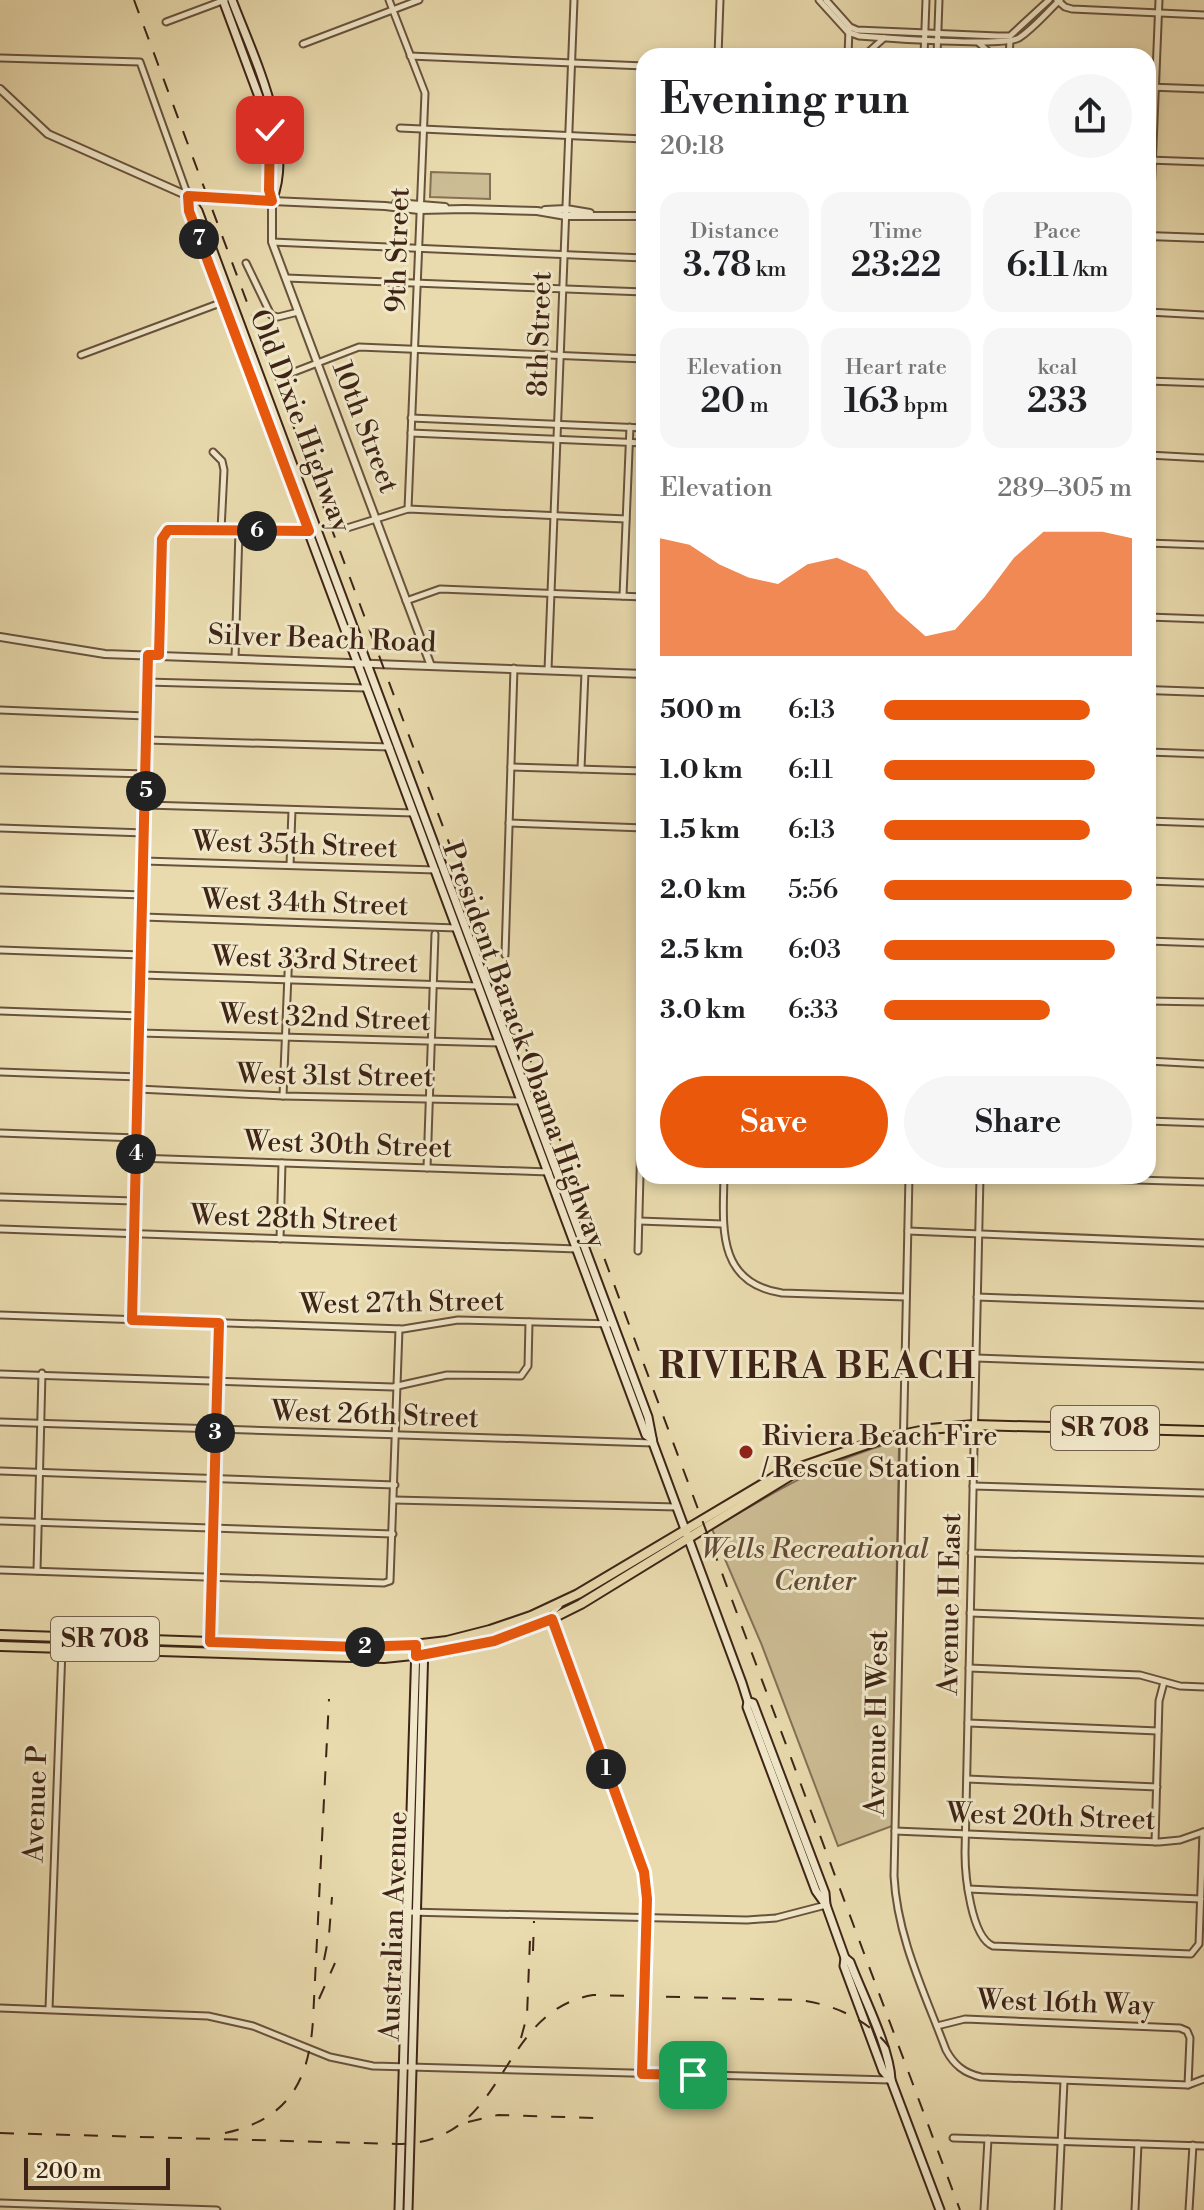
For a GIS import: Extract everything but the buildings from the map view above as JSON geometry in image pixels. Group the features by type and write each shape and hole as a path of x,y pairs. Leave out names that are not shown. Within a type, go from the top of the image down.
{"main road":[{"name":"10th Street","path":"226,0 269,124 269,190 272,201"},
{"path":"188,196 272,201"},
{"name":"Old Dixie Highway","path":"188,196 190,215 318,531 363,663"},
{"name":"Old Dixie Highway","path":"227,301 309,531 363,663"},
{"name":"President Barack Obama Highway","path":"363,663 367,688 389,747 445,870 462,928"},
{"name":"President Barack Obama Highway","path":"363,663 399,748 435,870 509,1044 548,1172 576,1249 609,1324"},
{"name":"President Barack Obama Highway","path":"484,986 500,1043 558,1172 586,1249 646,1435 652,1441 748,1702 753,1703 777,1765 825,1893 826,1905 845,1958 844,1966 940,2210"},
{"name":"SR 708","path":"0,1635 357,1647 420,1645 500,1627 563,1601 800,1469 861,1445 903,1434 974,1425 1204,1431"},
{"name":"SR 708","path":"0,1644 363,1658 420,1656 494,1641 552,1619 581,1604 687,1534"},
{"path":"0,1644 50,1642 55,1637"},
{"path":"62,1648 68,1643 113,1643 116,1639"},
{"name":"Australian Avenue","path":"399,2210 408,2068 420,1645"},
{"name":"Australian Avenue","path":"408,2068 408,2210"}],"street":[{"path":"166,22 226,0"},
{"name":"9th Street","path":"389,0 425,93 408,509"},
{"path":"303,44 419,0"},
{"name":"8th Street","path":"548,670 574,0"},
{"path":"713,0 720,0 718,48"},
{"path":"819,0 859,36 1010,39"},
{"path":"826,0 849,29 848,48"},
{"path":"924,48 926,0"},
{"path":"937,48 939,0"},
{"path":"1009,48 1010,39 1049,0"},
{"path":"1155,48 1159,0"},
{"path":"938,36 978,42 1019,38 1059,1 1072,9 1204,15"},
{"path":"849,29 925,36"},
{"path":"873,48 885,38"},
{"path":"978,42 984,48"},
{"path":"410,56 636,66"},
{"path":"0,58 140,62 188,196"},
{"path":"1156,87 1204,89"},
{"path":"0,89 48,134 188,196"},
{"path":"400,128 636,139"},
{"path":"1156,160 1204,162"},
{"path":"272,201 636,216"},
{"name":"10th Street","path":"272,201 272,242 431,666"},
{"path":"1156,236 1204,238"},
{"path":"272,242 636,258"},
{"path":"246,263 271,315 281,317 298,312"},
{"path":"286,278 636,292"},
{"path":"81,355 227,301"},
{"path":"1156,312 1204,315"},
{"path":"289,374 359,347 636,359"},
{"path":"1156,381 1204,383"},
{"path":"411,418 636,427"},
{"path":"623,596 630,427"},
{"path":"411,433 636,442"},
{"path":"213,452 222,461 224,470 221,530"},
{"path":"1156,455 1204,458"},
{"path":"347,528 408,509 626,519"},
{"path":"159,655 160,553 162,539 168,530 318,531"},
{"path":"235,658 239,531"},
{"path":"1156,543 1204,545"},
{"path":"406,601 440,589 636,597"},
{"path":"1156,617 1204,619"},
{"name":"Silver Beach Road","path":"0,637 105,654 636,674"},
{"path":"132,1320 148,655"},
{"path":"505,955 514,668"},
{"path":"581,769 585,672"},
{"path":"146,682 367,688"},
{"path":"1156,690 1204,692"},
{"path":"0,710 146,716"},
{"path":"146,740 399,748"},
{"path":"1156,752 1204,754"},
{"path":"511,767 636,771"},
{"path":"0,770 147,774"},
{"path":"146,805 419,813"},
{"path":"290,865 292,810"},
{"path":"1156,821 1204,823"},
{"path":"509,823 636,828"},
{"path":"0,828 145,833"},
{"name":"West 35th Street","path":"144,861 445,870"},
{"path":"1156,881 1204,883"},
{"path":"0,890 143,895"},
{"name":"West 34th Street","path":"143,917 462,928"},
{"path":"427,1168 435,934"},
{"path":"1156,941 1204,943"},
{"path":"0,950 142,955"},
{"path":"283,1096 289,950"},
{"name":"West 33rd Street","path":"141,975 484,986"},
{"path":"1156,1001 1204,1002"},
{"path":"0,1011 140,1016"},
{"name":"West 32nd Street","path":"140,1033 509,1044"},
{"path":"1156,1061 1204,1064"},
{"path":"0,1072 139,1077"},
{"name":"West 31st Street","path":"138,1089 283,1096 526,1101"},
{"path":"1156,1121 1204,1123"},
{"path":"0,1133 137,1138"},
{"name":"West 30th Street","path":"136,1158 558,1172"},
{"path":"280,1239 282,1163"},
{"path":"1156,1181 1204,1182"},
{"path":"638,1251 640,1184"},
{"path":"724,1184 725,1245 734,1264 745,1277 765,1289 782,1293 906,1297"},
{"name":"Avenue H West","path":"909,1184 894,1831 894,1891 899,1921 947,2053 958,2066 981,2077 1064,2081"},
{"name":"Avenue H East","path":"980,1184 965,1834 968,1889 983,1939 993,1946 1187,1954 1196,1951 1199,1944 1201,1899"},
{"path":"0,1197 135,1201"},
{"path":"639,1221 723,1224"},
{"name":"West 28th Street","path":"0,1229 586,1249"},
{"path":"908,1231 1204,1243"},
{"path":"977,1297 1204,1305"},
{"name":"West 27th Street","path":"0,1315 399,1329 458,1320 609,1324"},
{"path":"0,1373 397,1386 447,1375 521,1376 528,1366 529,1322"},
{"path":"210,1653 219,1323"},
{"path":"0,1570 390,1581 399,1329"},
{"path":"976,1358 1204,1366"},
{"path":"37,1571 42,1374"},
{"name":"West 26th Street","path":"0,1422 396,1436 652,1441"},
{"path":"0,1471 395,1485"},
{"path":"973,1486 1204,1493"},
{"path":"394,1500 677,1507"},
{"path":"0,1521 393,1534"},
{"path":"971,1553 1204,1560"},
{"path":"563,1601 554,1611 552,1619 644,1872 646,1918 642,2074"},
{"path":"970,1613 1204,1622"},
{"name":"Avenue P","path":"49,2009 62,1648"},
{"path":"969,1668 1140,1675 1180,1686 1204,1687"},
{"path":"1155,1842 1159,1701 1164,1682"},
{"path":"968,1723 1158,1731"},
{"path":"967,1779 1157,1787"},
{"name":"West 20th Street","path":"894,1831 1155,1842 1180,1840 1203,1832"},
{"path":"968,1889 1201,1899 1203,1832"},
{"path":"413,1912 761,1920 826,1905"},
{"path":"0,2008 208,2016 253,2026 342,2060 408,2068 891,2080"},
{"name":"West 16th Way","path":"937,2026 965,2019 1180,2028 1187,2031 1190,2038 1188,2085"},
{"path":"1058,2210 1064,2081 1188,2085 1204,2079"},
{"path":"953,2138 1204,2146"},
{"path":"984,2210 988,2139"},
{"path":"1135,2210 1138,2144"},
{"path":"1189,2210 1193,2145"},
{"path":"0,2203 19,2207 217,2210"}],"green space":[{"path":"431,172 490,174 490,199 430,197"},
{"name":"Wells Recreational Center","path":"894,1442 899,1447 892,1826 838,1846 761,1643 712,1529 778,1490 844,1459"}],"railway":[{"path":"134,0 960,2210"},
{"path":"225,2133 247,2127 280,2107 292,2094 307,2061 313,2020 329,1699"},
{"path":"324,1960 332,1897"},
{"path":"533,1951 534,1921"},
{"path":"521,2038 527,2016 530,1939"},
{"path":"319,1999 335,1963"},
{"path":"0,2133 397,2144 434,2138 462,2123 483,2101 537,2025 561,2006 593,1995 812,2002 841,2011 867,2025 896,2058"},
{"path":"468,2122 498,2115 596,2118"}],"place":[{"name":"Riviera Beach Fire / Rescue Station 1","path":"746,1452"}],"district":[{"name":"RIVIERA BEACH","path":"818,1367"}],"route":[{"path":"270,130 269,190 272,201 188,196 189,211 309,531 168,530 162,539 159,655 148,655 146,682 147,774 132,1320 219,1323 210,1642 357,1647 416,1645 416,1656 494,1641 552,1619 644,1872 647,1899 642,2074 693,2075"}]}
